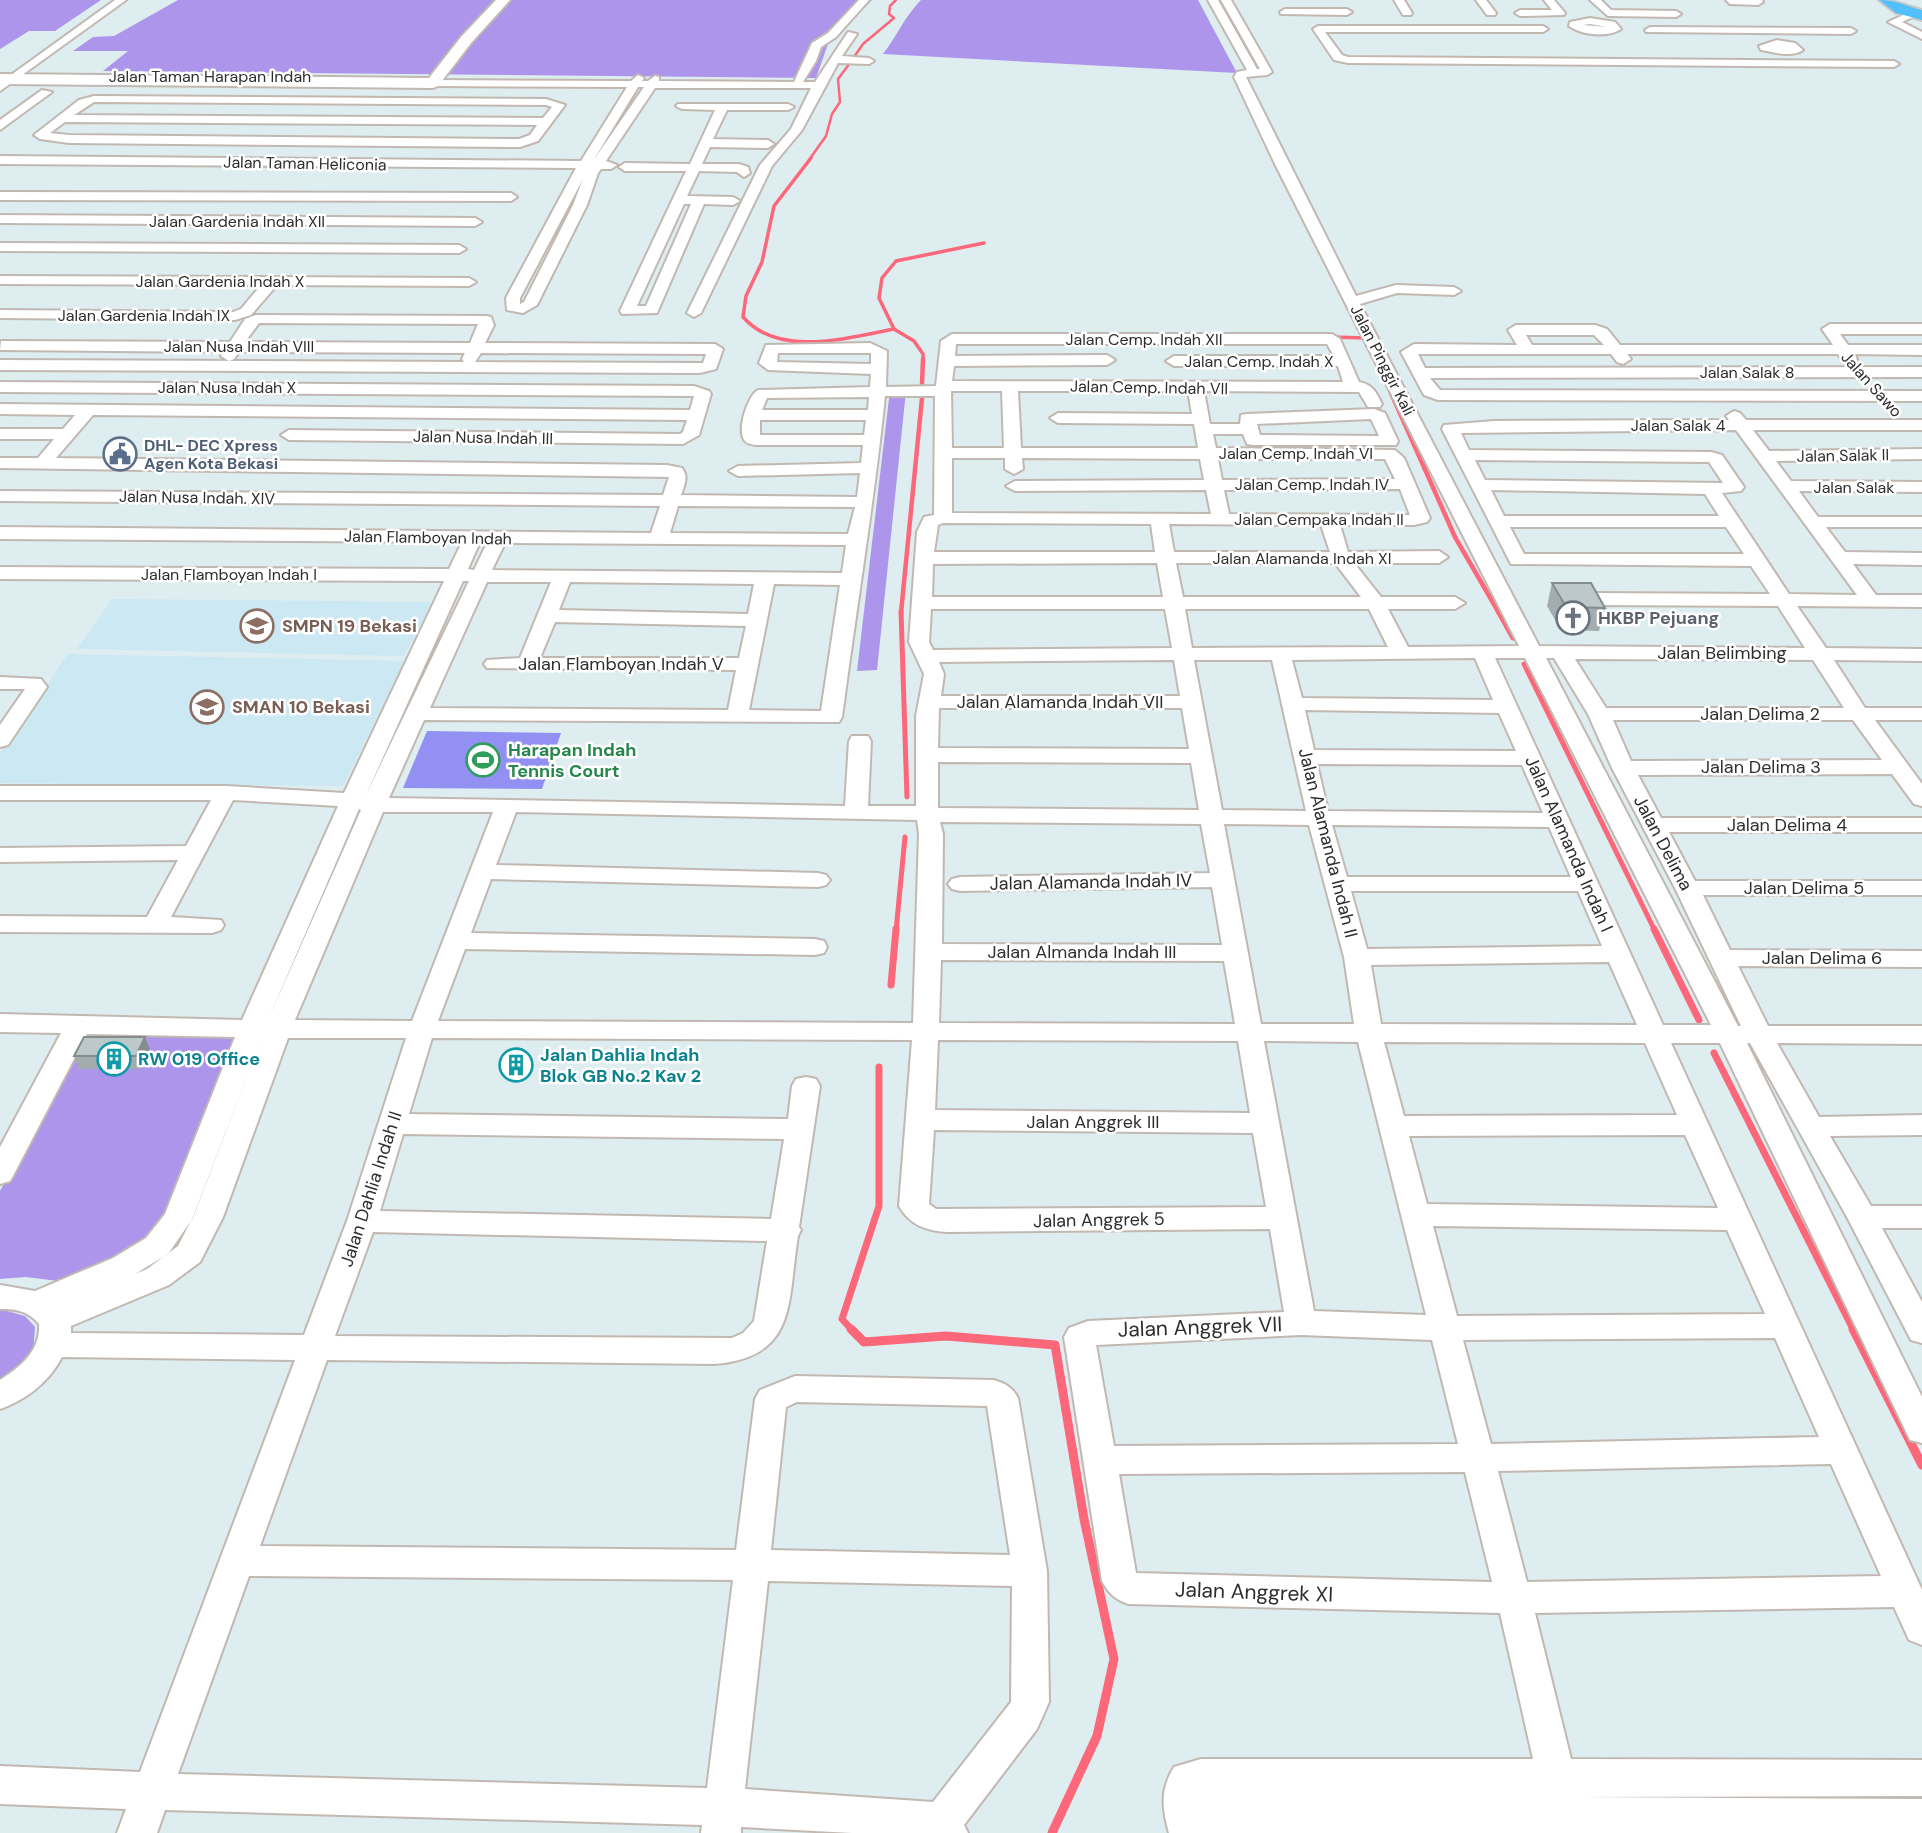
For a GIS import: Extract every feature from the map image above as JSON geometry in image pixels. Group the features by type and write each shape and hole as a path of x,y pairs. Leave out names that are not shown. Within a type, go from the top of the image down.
{"main road":[{"path":"1887,0 1918,15"}],"street":[{"path":"11,96 11,79 121,0"},
{"path":"427,80 485,0"},
{"path":"427,80 503,0"},
{"path":"799,80 811,61 816,45 832,35 864,0"},
{"path":"1213,0 1254,73 1279,70"},
{"path":"1226,0 1266,71"},
{"path":"1240,0 1260,34"},
{"path":"1302,0 1309,12"},
{"path":"1399,0 1406,13"},
{"path":"1482,0 1491,13"},
{"path":"1479,13 1559,13 1549,0"},
{"path":"1595,0 1608,13 1690,14"},
{"path":"1661,0 1676,14"},
{"path":"1730,1 1758,2"},
{"path":"1730,1 1745,15"},
{"path":"1581,10 1590,21"},
{"path":"1285,12 1365,12"},
{"path":"1393,12 1419,13"},
{"path":"1918,15 1893,22 1922,36"},
{"path":"1590,21 1616,26 1610,31 1600,32 1574,26 1574,24 1590,21"},
{"path":"1544,29 1320,28 1341,60 1894,64"},
{"path":"1416,28 1437,61"},
{"path":"1650,30 1851,32"},
{"path":"1765,31 1771,46"},
{"path":"1600,32 1626,62"},
{"path":"694,313 766,165 796,130 820,82 852,34"},
{"path":"1328,43 1341,43"},
{"path":"1751,48 1810,48"},
{"path":"1791,50 1802,64"},
{"path":"833,60 869,61"},
{"path":"698,79 716,72 752,74"},
{"name":"Jalan Pinggir Kali","path":"1249,73 1241,74 1240,77 1253,107 1353,301 1527,652 1713,1035 1922,1430"},
{"name":"Jalan Taman Harapan Indah","path":"11,79 653,81"},
{"path":"653,81 698,79 820,82"},
{"path":"637,81 594,169 580,205 530,305 523,309 512,307 513,298 594,169 653,81"},
{"path":"653,81 820,82"},
{"path":"0,126 46,92"},
{"path":"200,177 223,181 252,156 266,140 520,143 534,138 558,104 94,99 83,102 40,135 69,139 223,139 252,156"},
{"path":"278,119 298,100"},
{"path":"682,106 723,106 750,125 768,144"},
{"path":"699,200 652,310 628,312 626,310 723,106"},
{"path":"707,143 789,107"},
{"path":"63,118 546,122"},
{"path":"223,139 247,119"},
{"path":"293,140 314,119"},
{"path":"0,207 6,196 189,197 200,177 238,151 252,156"},
{"name":"Jalan Taman Heliconia","path":"0,166 200,177 252,156 625,170 692,170"},
{"name":"Jalan Taman Heliconia","path":"0,160 200,177"},
{"path":"200,177 224,197 511,197"},
{"path":"38,315 159,197"},
{"path":"176,248 224,197"},
{"path":"249,309 420,310 429,303 490,197"},
{"path":"679,200 733,201"},
{"name":"Jalan Gardenia Indah XII","path":"0,219 474,222"},
{"path":"0,247 176,248 450,265 469,282"},
{"name":"Jalan Gardenia Indah X","path":"0,280 273,281 450,265"},
{"name":"Jalan Gardenia Indah IX","path":"0,314 230,316 243,314 273,281"},
{"path":"1353,301 1370,299 1396,289 1454,290"},
{"path":"188,411 223,366 253,320 484,320 487,323 477,346 414,466 369,537"},
{"name":"Jalan Sawo","path":"1922,329 1834,329 1830,332 1841,350 1861,372 1915,425 1922,440"},
{"path":"1,346 14,331"},
{"name":"Jalan Cemp. Indah XII","path":"943,518 944,453 938,389 948,361 949,341 952,339 1332,339 1344,361 1353,387"},
{"path":"1103,339 1112,386"},
{"path":"1170,339 1174,361 1202,424 1221,519"},
{"name":"Jalan Nusa Indah VIII","path":"1,346 715,349 710,366 706,367 466,367"},
{"path":"418,714 831,717 856,540 865,502 878,391 879,351 771,348"},
{"path":"1922,350 1527,349 1409,352 1433,394 1922,396"},
{"path":"1617,350 1670,425"},
{"path":"948,361 1107,360"},
{"name":"Jalan Cemp. Indah X","path":"1174,361 1344,361"},
{"path":"0,365 466,367"},
{"name":"Jalan Salak 8","path":"1421,373 1922,373"},
{"path":"1010,386 1016,519"},
{"name":"Jalan Cemp. Indah VII","path":"752,415 758,396 771,393 1010,386 1353,387"},
{"name":"Jalan Nusa Indah X","path":"0,387 694,391 703,394 696,415"},
{"path":"1353,387 1366,389 1374,404"},
{"path":"1478,396 1494,426"},
{"path":"1719,397 1871,601"},
{"path":"0,409 696,415"},
{"path":"43,463 88,410"},
{"path":"272,465 302,412"},
{"path":"1374,414 1379,417 1391,440 1254,440 1248,429 1247,419 1250,417 1374,414"},
{"name":"Jalan Nusa Indah III","path":"289,435 677,440 691,435 696,415"},
{"path":"871,440 758,440 751,438 752,415 875,415"},
{"path":"1058,418 1202,424 1248,429"},
{"name":"Jalan Salak 4","path":"1462,456 1450,429 1494,426 1915,425"},
{"path":"0,433 68,434"},
{"path":"944,453 1209,453"},
{"name":"Jalan Cemp. Indah VI","path":"1209,453 1389,454 1395,457 1408,484"},
{"name":"Jalan Salak II","path":"1765,456 1922,454"},
{"path":"1462,456 1518,560 1756,560"},
{"path":"1462,456 1711,457 1716,458 1735,486 1710,489 1480,485"},
{"path":"0,463 667,470 678,473 659,538"},
{"path":"733,502 739,466 868,468"},
{"name":"Jalan Cemp. Indah IV","path":"1015,486 1408,484"},
{"name":"Jalan Cempaka Indah II","path":"943,518 1420,519 1408,484"},
{"name":"Jalan Salak","path":"1786,486 1922,487"},
{"path":"1650,488 1673,522"},
{"path":"1710,489 1859,714 1922,799"},
{"name":"Jalan Nusa Indah. XIV","path":"0,496 865,502"},
{"path":"921,1120 931,834 925,814 929,755 927,716 934,674 919,642 920,603 930,521 943,518"},
{"path":"1159,519 1301,1323"},
{"path":"1329,520 1341,558 1376,604 1401,653"},
{"path":"1498,520 1734,522"},
{"path":"1811,522 1922,522"},
{"name":"Jalan Flamboyan Indah","path":"0,533 856,540"},
{"path":"151,574 176,535"},
{"path":"48,1323 158,1277 189,1254 208,1217 363,803 418,714 474,575 486,538"},
{"name":"Jalan Alamanda Indah XI","path":"924,558 1439,557"},
{"path":"1839,558 1922,559"},
{"name":"Jalan Flamboyan Indah I","path":"0,573 850,579"},
{"path":"1,1397 35,1372 48,1323 124,1266 157,1246 178,1219 251,1029 474,575"},
{"path":"528,663 550,616 563,577"},
{"path":"737,716 765,579"},
{"path":"1591,599 1922,601"},
{"path":"920,603 1455,603"},
{"path":"550,616 756,620"},
{"name":"Jalan Belimbing","path":"925,656 1527,652 1922,654"},
{"name":"Jalan Delima","path":"1561,653 1598,714 1760,1037 1919,1320"},
{"name":"Jalan Alamanda Indah II","path":"1281,654 1307,757 1319,820 1339,884 1357,957 1369,1034 1514,1598 1563,1809"},
{"name":"Jalan Alamanda Indah I","path":"1491,654 1507,706 1922,1629"},
{"name":"Jalan Flamboyan Indah V","path":"494,664 748,664"},
{"path":"0,683 34,683 37,687 2,735"},
{"name":"Jalan Alamanda Indah VII","path":"930,702 1191,702"},
{"path":"1294,704 1507,706"},
{"name":"Jalan Delima 2","path":"1598,714 1922,714"},
{"path":"860,741 866,813"},
{"path":"929,755 1200,756"},
{"path":"1307,757 1531,758"},
{"name":"Jalan Delima 3","path":"1623,768 1899,767"},
{"path":"0,793 226,793 363,803 866,813 1319,820 1558,820"},
{"path":"155,925 226,793"},
{"name":"Jalan Dahlia Indah II","path":"136,1833 234,1562 316,1349 362,1221 422,1029 507,805"},
{"name":"Jalan Delima 4","path":"1652,825 1922,825"},
{"path":"0,855 195,853"},
{"path":"481,872 818,880"},
{"name":"Jalan Alamanda Indah IV","path":"960,884 1222,880"},
{"path":"1339,884 1587,884"},
{"name":"Jalan Delima 5","path":"1687,888 1922,888"},
{"path":"0,924 212,925"},
{"path":"455,941 815,947"},
{"name":"Jalan Almanda Indah III","path":"929,951 1235,953"},
{"path":"1357,957 1618,954"},
{"name":"Jalan Delima 6","path":"1722,958 1922,958"},
{"path":"0,1023 278,1030 1760,1037 1922,1035"},
{"path":"0,1174 79,1023"},
{"path":"0,1297 25,1298 48,1323 316,1349 733,1350 757,1341 769,1321 786,1230 806,1086"},
{"name":"Jalan Anggrek III","path":"921,1120 1265,1123"},
{"name":"Jalan Anggrek 5","path":"921,1120 913,1196 918,1213 926,1219 954,1222 1282,1217"},
{"path":"393,1125 800,1129"},
{"path":"1394,1126 1694,1125"},
{"path":"1810,1127 1922,1125"},
{"path":"1416,1215 1737,1219"},
{"path":"1862,1217 1922,1217"},
{"path":"362,1221 786,1230"},
{"name":"Jalan Anggrek VII","path":"1099,1460 1080,1344 1083,1334 1092,1332 1301,1323 1446,1328 1784,1326"},
{"path":"0,1785 722,1819 851,1812 945,1828 1028,1709 1032,1684 1030,1571 1002,1398 994,1393 794,1389 771,1399 722,1819"},
{"path":"1099,1460 1478,1457 1841,1450"},
{"name":"Jalan Anggrek XI","path":"1099,1460 1120,1581 1124,1587 1514,1598"},
{"path":"234,1562 751,1565 1030,1571"},
{"path":"1514,1598 1904,1591"},
{"path":"1186,1823 1563,1809 1922,1778"},
{"path":"1563,1809 1922,1818"}],"shaded area":[{"path":"0,0 101,0 55,31 29,31 0,49"},
{"path":"178,0 872,0 829,41 816,78 103,71 128,51 73,51 93,37 114,36"},
{"path":"921,0 1198,0 1237,73 883,54"},
{"path":"890,390 906,391 877,670 857,671"},
{"name":"SMPN 19 Bekasi","path":"112,599 433,602 404,656 77,649"},
{"name":"SMAN 10 Bekasi","path":"68,654 405,661 343,786 0,783 0,753"},
{"name":"Harapan Indah Tennis Court","path":"427,731 561,733 542,789 403,788"},
{"path":"87,1029 243,1031 157,1232 136,1252 58,1281 26,1277 0,1279 0,1191"},
{"path":"0,1309 25,1316 35,1327 33,1355 0,1385"}],"building":[{"path":"1552,583 1591,583 1605,608 1566,607"},
{"path":"84,1037 145,1037 136,1056 74,1056"}],"waterway":[{"path":"854,57 863,44 894,18 889,14 890,6 896,0"},
{"path":"809,160 826,136 832,114 840,102 838,79 850,63"},
{"path":"811,158 774,206 762,262 746,296 743,317 758,330 794,341 835,340 894,329"},
{"path":"894,329 879,298 882,278 896,261 984,243"},
{"path":"894,329 914,341 923,354 923,359"},
{"path":"1330,337 1367,338"},
{"path":"922,383 923,359"},
{"path":"1391,393 1455,537 1499,613"},
{"path":"901,613 922,398"},
{"path":"1498,611 1513,638"},
{"path":"901,613 907,797"},
{"path":"1524,664 1655,931"},
{"path":"896,931 905,837"},
{"path":"891,985 896,929"},
{"path":"1654,929 1699,1020"},
{"path":"1714,1053 1854,1331"},
{"path":"853,1331 842,1319 879,1206 879,1067"},
{"path":"1853,1329 1922,1465"},
{"path":"853,1331 864,1342 946,1336 1055,1345 1084,1519 1114,1659 1097,1736 1052,1833"}],"place":[{"name":"DHL- DEC Xpress Agen Kota Bekasi","path":"120,454"},
{"name":"HKBP Pejuang","path":"1573,618"},
{"name":"SMPN 19 Bekasi","path":"257,626"},
{"name":"SMAN 10 Bekasi","path":"207,707"},
{"name":"Harapan Indah Tennis Court","path":"483,760"},
{"name":"RW 019 Office","path":"114,1059"},
{"name":"Jalan Dahlia Indah Blok GB No.2 Kav 2","path":"516,1065"}]}
